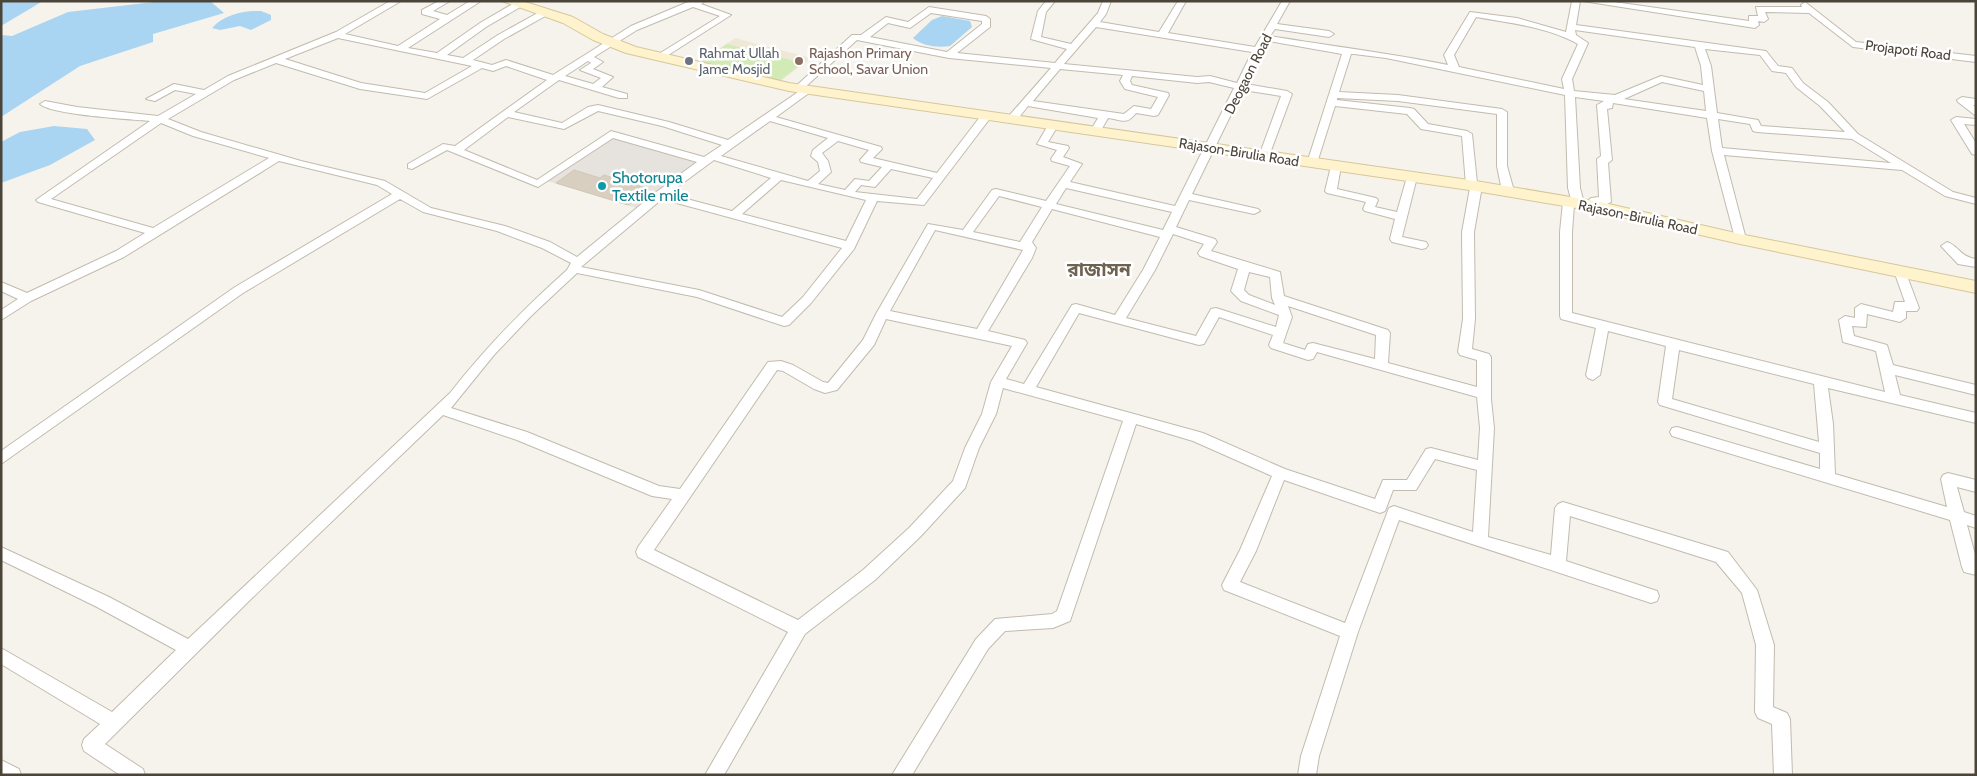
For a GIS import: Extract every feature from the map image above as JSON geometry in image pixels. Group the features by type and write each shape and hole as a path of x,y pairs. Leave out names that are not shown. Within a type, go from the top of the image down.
{"street":[{"path":"155,232 42,200 160,119 231,78 338,35 397,1"},
{"path":"446,1 425,12 448,18"},
{"path":"400,49 477,1"},
{"path":"1051,1 1042,11 1036,39 1074,48"},
{"path":"1012,119 1102,14 1108,1"},
{"path":"1162,35 1182,1"},
{"name":"Deogaon Road","path":"1118,320 1149,270 1240,85 1264,38 1273,26 1286,1"},
{"path":"1571,32 1576,1"},
{"path":"1587,1 1755,25 1752,18 1764,19 1758,9 1812,10"},
{"name":"Projapoti Road","path":"1806,1 1808,2 1802,3 1853,44 1976,60"},
{"path":"456,151 505,113 634,28 693,2 727,15 659,58"},
{"path":"439,56 514,3"},
{"name":"Rajason-Birulia Road","path":"514,3 546,12 611,42 659,58 802,90 1054,124 1312,163 1474,185 1600,207 1740,239 1976,286"},
{"path":"862,39 886,20 910,25 929,10 988,21 987,25 948,55"},
{"path":"465,61 546,12"},
{"path":"1455,70 1449,55 1473,14 1571,32 1763,53 1774,69 1789,70 1799,85 1824,104 1854,136 1949,194 1976,201"},
{"path":"1093,24 1258,50"},
{"path":"1273,26 1328,34"},
{"path":"1571,32 1583,43 1568,79 1574,147 1574,202 1566,232 1566,316 1820,381 1976,418"},
{"path":"338,35 368,43 493,68 506,63 623,96 605,110"},
{"path":"136,775 91,745 245,594 455,396 489,352 576,266 659,195 802,90 854,37 948,55 1210,79 1220,83 1287,94 1264,156"},
{"path":"1264,38 1347,52 1386,55 1570,93 1712,117 1754,122 1758,129 1854,136"},
{"path":"1699,45 1706,66 1707,89 1717,151 1740,239"},
{"path":"1312,163 1334,99 1347,52"},
{"path":"587,58 598,62 585,70 608,77 594,88"},
{"path":"277,60 351,84 427,96 480,65"},
{"path":"1130,72 1125,81 1128,87 1164,94"},
{"path":"1027,103 1127,118 1134,109 1154,113 1174,77"},
{"path":"1609,99 1617,98 1661,79 1707,89"},
{"path":"151,99 174,87 206,93"},
{"path":"1334,99 1398,98 1502,112 1502,166 1508,191"},
{"path":"1334,99 1410,111 1425,127 1467,134 1474,185 1468,232 1469,319 1465,352 1484,357 1484,394 1487,428 1480,541"},
{"path":"1600,207 1595,200 1605,202 1602,159 1607,160 1602,105 1608,106 1609,99"},
{"path":"1976,102 1962,100 1976,112"},
{"path":"45,104 77,110 160,119 197,134 381,183 398,195 427,210 500,228 537,242 576,266 699,294 784,322 807,300 850,246 873,197"},
{"path":"505,113 564,126 592,109 605,110 665,124 729,144"},
{"path":"412,166 447,146 538,184 611,134 847,194 897,198 920,203 987,115"},
{"path":"1096,130 1104,116"},
{"path":"766,117 877,149 865,160 941,177"},
{"path":"1976,122 1956,120 1976,152"},
{"path":"1030,248 1026,242 1029,235 1077,164 1056,159 1064,148 1042,144 1054,124"},
{"path":"810,185 826,172 823,161 816,156 817,152 836,137"},
{"path":"1717,151 1816,162 1908,168"},
{"path":"1,316 27,298 120,254 278,156"},
{"path":"847,194 859,181 871,185 889,165"},
{"path":"1336,166 1331,191 1372,200 1369,209 1402,217"},
{"path":"734,215 778,177"},
{"path":"1412,177 1396,239 1422,245"},
{"path":"1063,184 1180,210"},
{"path":"966,234 996,192 1211,242 1204,253 1276,275 1278,298 1286,316 1276,345 1308,356 1313,347 1484,394"},
{"path":"1,459 239,290 398,195"},
{"path":"659,195 850,246"},
{"path":"1187,196 1254,211"},
{"path":"799,629 644,552 773,365 783,365 820,387 828,389 832,387 869,342 882,314 932,226 1030,248"},
{"path":"1947,246 1962,261 1976,262"},
{"path":"980,334 1026,258 1030,248"},
{"path":"1245,267 1237,291 1245,298 1285,313"},
{"path":"1894,398 1882,348 1848,339 1845,320 1862,324 1861,308 1900,318 1899,305 1913,308 1900,272"},
{"path":"1,286 27,298"},
{"path":"1233,318 1245,298"},
{"path":"1278,298 1383,332 1381,366"},
{"path":"1028,390 1076,308 1199,341 1216,312 1281,333"},
{"path":"714,775 799,629 869,575 915,532 960,484 972,448 989,414 998,382 1020,343 882,314"},
{"path":"1593,375 1604,326"},
{"path":"1673,344 1665,402 1827,450"},
{"path":"1887,368 1976,390"},
{"path":"1820,381 1828,476"},
{"path":"998,382 1198,437 1280,473 1480,541 1558,564 1651,596"},
{"path":"440,410 531,439 657,492 684,495"},
{"path":"901,775 982,644 1001,624 1053,621 1064,616 1105,490 1131,418"},
{"path":"1677,432 1976,522"},
{"path":"1307,775 1310,756 1387,510 1388,484 1411,486 1431,453 1485,467"},
{"path":"1280,473 1248,551 1230,585 1350,632"},
{"path":"1976,486 1948,479 1970,567 1976,569"},
{"path":"1558,564 1562,508 1722,557 1749,590 1765,645 1764,712 1781,719 1783,775"},
{"path":"1,553 103,602 190,649"},
{"path":"1,655 115,723"},
{"path":"1,769 12,775"}],"shaded area":[{"path":"735,38 811,58 773,87 692,67"},
{"name":"Shotorupa Textile mile","path":"610,136 701,162 640,209 547,181"}],"green space":[{"path":"727,44 802,63 773,86 697,65"}],"water":[{"path":"1,1 43,1 1,26"},
{"path":"210,1 224,13 153,34 153,42 80,66 1,117 1,35 12,36 68,12 154,2"},
{"path":"261,11 271,15 271,20 251,30 240,26 220,30 212,28 228,16"},
{"path":"942,16 970,21 972,27 950,46 930,46 913,38 932,20"},
{"path":"54,126 87,129 95,140 50,165 1,183 1,142 20,132"}],"building":[{"name":"Shotorupa Textile mile","path":"574,170 600,178 604,175 649,189 628,205 556,183"}],"place":[{"name":"Rahmat Ullah Jame Mosjid","path":"689,61"},
{"name":"Rajashon Primary School, Savar Union","path":"799,61"},
{"name":"Shotorupa Textile mile","path":"602,186"}],"district":[{"name":"রাজাসন","path":"1099,269"}]}
